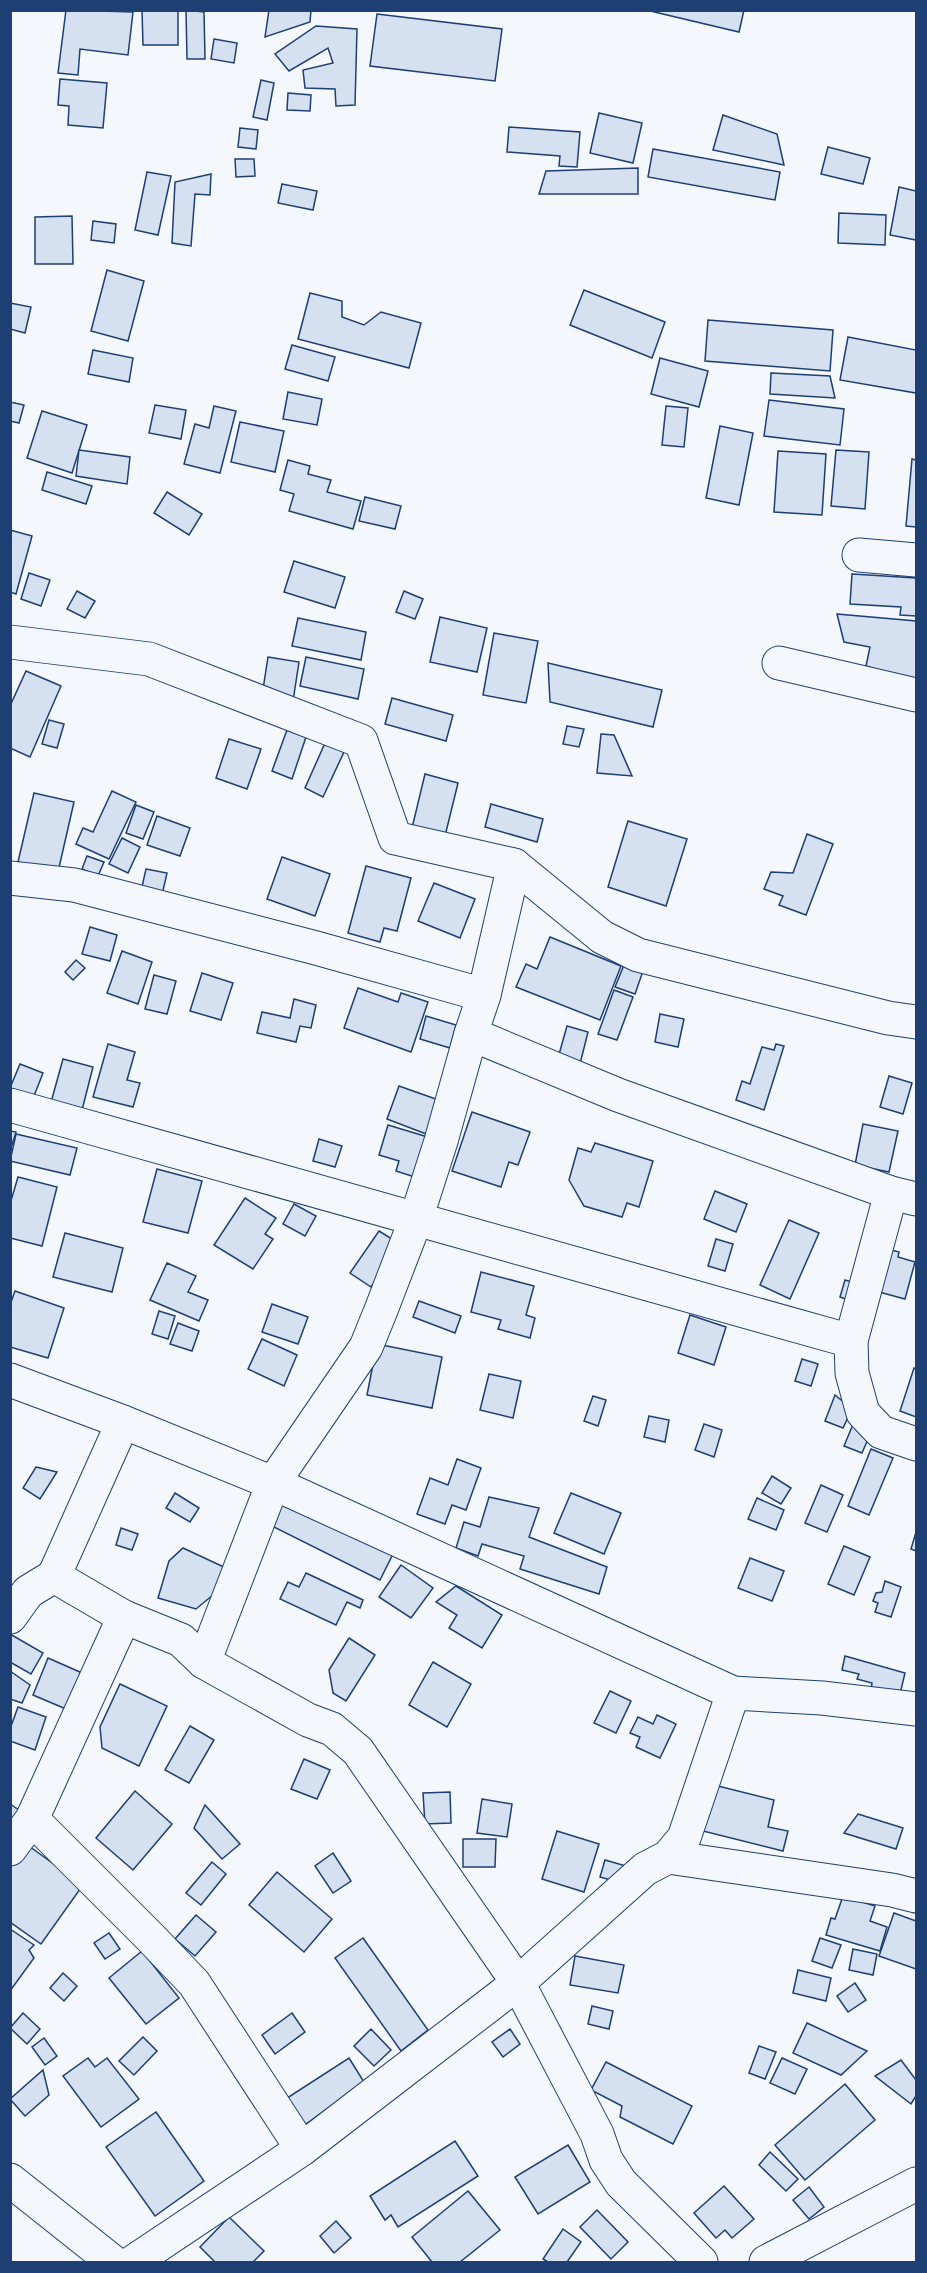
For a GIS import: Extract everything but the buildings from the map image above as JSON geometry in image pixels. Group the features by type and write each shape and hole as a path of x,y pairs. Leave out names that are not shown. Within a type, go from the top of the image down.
{"lane":[{"path":"859,555 916,560"},
{"path":"10,642 149,659 361,741 395,838 514,865 602,938 638,955 888,1018 916,1022"},
{"path":"779,663 916,695"},
{"path":"204,1662 273,1483 366,1347 416,1219 484,995 514,865"},
{"path":"10,878 74,885 316,948 484,995"},
{"path":"471,1034 618,1095 904,1196 851,1341 852,1373 863,1413 881,1432 916,1444"},
{"path":"10,1105 851,1341"},
{"path":"10,1380 123,1422 273,1483 733,1693 822,1698 916,1709"},
{"path":"10,1617 27,1592 54,1576 123,1422"},
{"path":"54,1576 124,1617 181,1640 204,1662 308,1720 332,1729 358,1751 518,1983 597,2134 606,2160 621,2183 701,2262"},
{"path":"10,1849 32,1818 124,1617"},
{"path":"133,2262 302,2150 518,1983 645,1869 668,1857 684,1838 733,1693"},
{"path":"32,1818 194,1983 302,2150"},
{"path":"668,1857 892,1890 916,1896"},
{"path":"10,2180 112,2262"},
{"path":"766,2262 916,2184"}]}
